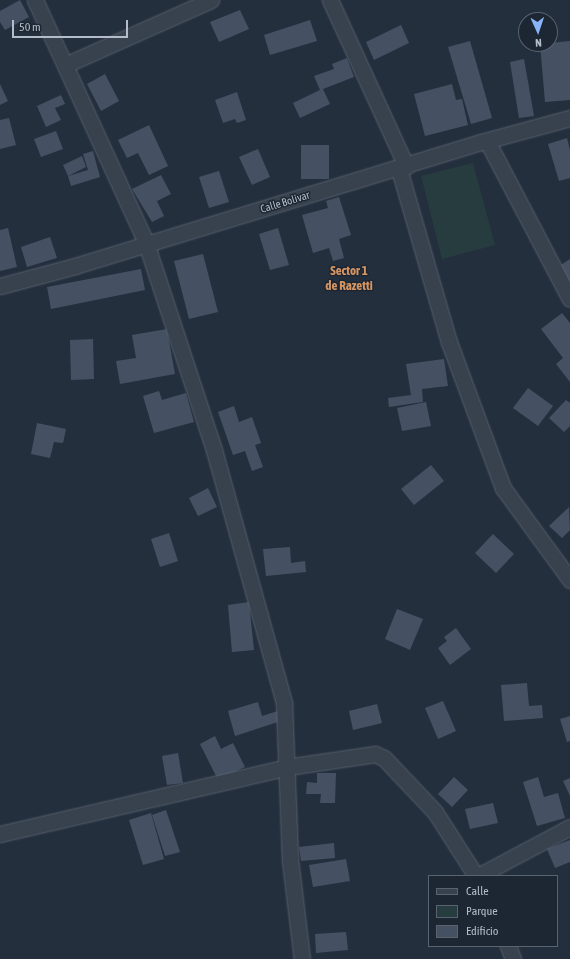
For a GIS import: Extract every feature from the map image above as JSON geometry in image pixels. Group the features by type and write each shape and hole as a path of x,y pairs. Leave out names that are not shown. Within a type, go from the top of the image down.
{"street":[{"path":"35,0 146,243 214,450 284,703 290,860 302,959"},
{"path":"65,65 212,0"},
{"path":"330,0 402,167 449,342 503,488 570,580"},
{"name":"Calle Bolivar","path":"0,286 75,266 146,243 487,141 570,118"},
{"path":"487,141 570,299"},
{"path":"0,834 133,805 287,767 364,754 384,758 435,812 476,875"},
{"path":"479,875 570,827"},
{"path":"508,947 513,959"}],"green space":[{"path":"473,163 495,245 442,259 421,176"}],"building":[{"path":"20,0 29,17 5,30 0,22 0,11"},
{"path":"240,10 249,29 219,42 210,22"},
{"path":"310,20 317,41 270,55 264,35"},
{"path":"401,25 409,43 374,60 366,42"},
{"path":"470,41 492,118 471,124 448,47"},
{"path":"570,41 570,100 545,102 541,52 558,52 558,42"},
{"path":"347,58 354,77 323,89 330,104 300,118 293,103 320,90 314,76 334,69 332,64"},
{"path":"524,59 534,116 519,118 510,62"},
{"path":"105,74 119,101 101,111 87,84"},
{"path":"0,84 8,101 0,105"},
{"path":"452,84 456,100 462,99 468,125 425,136 414,94"},
{"path":"237,92 246,120 237,123 235,119 223,123 215,100"},
{"path":"61,95 65,104 55,108 61,120 46,127 37,106"},
{"path":"9,118 16,145 0,149 0,120"},
{"path":"149,125 168,166 149,175 138,153 127,158 118,140"},
{"path":"56,131 63,149 41,157 34,139"},
{"path":"567,138 570,150 570,178 559,181 548,144"},
{"path":"301,145 329,145 329,179 301,179"},
{"path":"258,149 270,177 252,185 239,157"},
{"path":"93,151 100,177 71,186 68,176 88,170 83,154"},
{"path":"82,156 86,167 68,176 63,165"},
{"path":"219,171 229,202 209,208 199,177"},
{"path":"161,175 171,194 157,201 164,216 152,222 132,189"},
{"path":"339,197 351,235 339,239 344,258 333,261 329,248 313,253 302,215 328,208 326,201"},
{"path":"8,228 17,267 0,271 0,230"},
{"path":"278,228 289,265 270,270 259,234"},
{"path":"50,237 57,258 27,267 21,247"},
{"path":"203,254 218,312 189,319 174,261"},
{"path":"570,259 570,284 559,266"},
{"path":"141,269 145,290 51,309 47,287"},
{"path":"562,313 570,323 570,382 556,364 563,358 541,329"},
{"path":"167,329 175,374 120,384 116,361 136,358 132,335"},
{"path":"93,339 94,379 71,380 70,340"},
{"path":"444,359 448,386 422,389 423,402 389,407 388,398 411,395 406,364"},
{"path":"528,388 553,406 538,426 513,408"},
{"path":"159,391 162,400 186,393 194,422 154,433 143,396"},
{"path":"566,400 570,403 570,426 564,432 549,418"},
{"path":"426,402 431,426 402,431 397,408"},
{"path":"234,406 239,422 252,417 261,443 255,445 263,467 252,471 245,451 233,455 218,412"},
{"path":"37,423 66,429 63,443 54,442 50,458 31,454"},
{"path":"431,465 444,481 414,505 401,489"},
{"path":"208,488 217,507 198,516 189,498"},
{"path":"569,507 570,530 562,538 549,526"},
{"path":"169,533 178,561 160,567 151,539"},
{"path":"493,534 514,554 496,573 475,553"},
{"path":"290,547 291,563 305,561 306,572 266,576 263,549"},
{"path":"249,602 254,650 232,652 228,605"},
{"path":"397,609 423,619 410,650 385,639"},
{"path":"456,628 471,649 450,665 438,648 447,641 444,637"},
{"path":"527,683 529,706 542,705 543,718 504,721 501,685"},
{"path":"443,701 456,731 438,739 425,708"},
{"path":"258,702 262,716 278,711 281,721 235,736 228,711"},
{"path":"377,704 382,723 353,730 349,711"},
{"path":"570,716 570,741 567,742 560,719"},
{"path":"215,736 221,749 233,743 245,767 218,780 200,744"},
{"path":"178,753 183,783 167,785 162,756"},
{"path":"317,773 336,773 335,803 320,803 321,794 306,794 307,782 317,783"},
{"path":"454,777 468,790 452,807 438,794"},
{"path":"538,777 544,797 558,793 565,818 537,826 523,782"},
{"path":"570,778 570,796 563,781"},
{"path":"493,803 498,823 470,829 465,809"},
{"path":"166,810 180,852 165,856 152,815"},
{"path":"151,813 164,859 143,865 129,820"},
{"path":"570,840 570,862 555,868 547,849"},
{"path":"334,843 335,858 301,861 299,847"},
{"path":"346,859 350,881 313,887 309,865"},
{"path":"346,932 348,950 316,953 315,934"}],"district":[{"name":"Sector 1 de Razetti","path":"349,280"}]}
